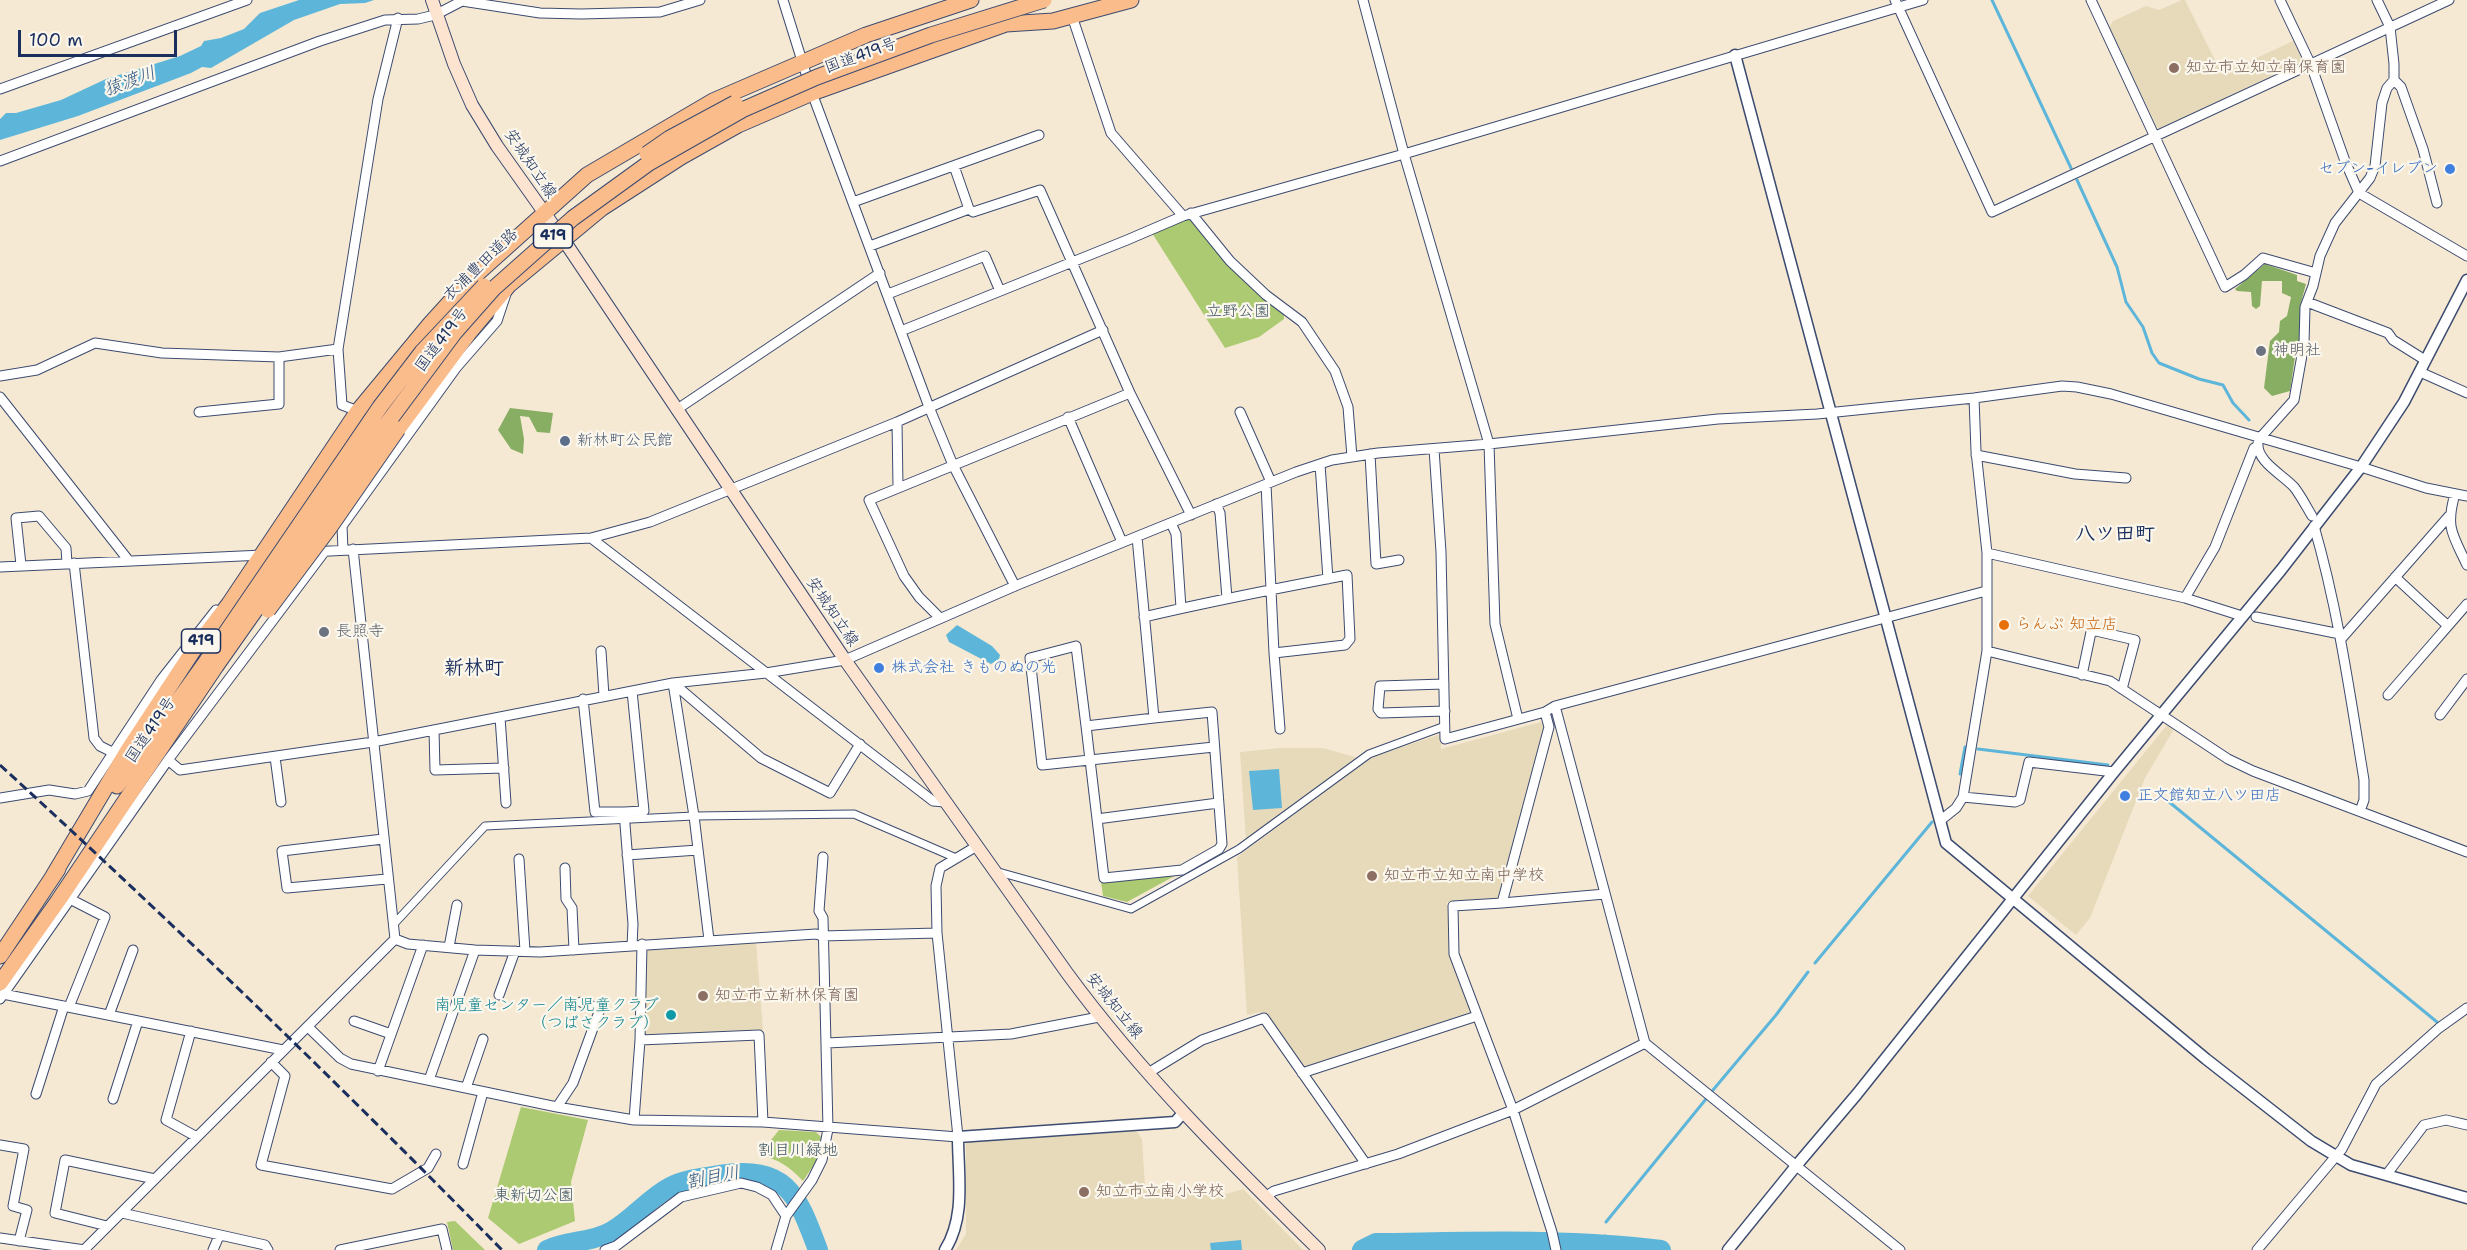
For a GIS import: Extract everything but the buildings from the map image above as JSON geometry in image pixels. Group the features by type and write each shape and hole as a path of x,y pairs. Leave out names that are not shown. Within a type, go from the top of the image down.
{"highway":[{"name":"国道419号","path":"0,956 53,876 128,750 193,651 229,604 358,411 422,332 469,281 543,212 587,175 713,101 888,27 970,0"},
{"name":"衣浦豊田道路","path":"145,760 380,407 422,352 462,308 560,216 670,138 727,107 827,64 912,32 1012,0"},
{"name":"衣浦豊田道路","path":"216,666 377,437 455,332 493,290 573,218 649,163 742,110 817,76 931,35 1044,0"},
{"name":"国道419号","path":"53,876 216,666 249,636 469,333 509,285 563,239 602,208 681,157 738,125 812,93 1006,24 1053,21 1082,7 1131,0"},
{"name":"国道419号","path":"1,992 145,760"}],"main road":[{"name":"安城知立線","path":"434,8 472,105 497,146 563,239 845,660 945,802 1099,1017 1184,1113 1319,1250"}],"street":[{"path":"0,89 247,0"},
{"path":"0,161 320,41 385,20 417,19 434,8 462,2 540,14 660,12 700,0"},
{"path":"783,0 812,93 929,407 953,465 1015,586"},
{"path":"1363,0 1404,154 1489,444 1495,624 1518,719"},
{"path":"901,331 1187,214 1404,154 1897,4 1923,0"},
{"path":"2091,0 2225,287 2244,275 2263,258 2316,273"},
{"path":"2280,0 2311,65 2345,161 2359,193 2467,256"},
{"path":"2185,598 2215,547 2253,448 2294,400 2304,344 2307,302 2320,256 2335,222 2370,178 2375,166 2382,103 2387,88 2394,80 2390,27 2378,0"},
{"path":"1897,4 1992,212 2449,0"},
{"path":"1082,7 1110,134 1199,225 1230,261 1266,295 1302,322 1335,371 1348,407 1353,457"},
{"path":"358,411 342,405 338,349 378,99 398,18"},
{"path":"1735,55 1946,843 2206,1059 2273,1112 2336,1157 2351,1165 2467,1198"},
{"path":"2394,80 2402,87 2423,149 2437,203"},
{"path":"853,202 1039,135"},
{"path":"954,166 969,209 973,212 1040,190 1130,393 1191,515"},
{"path":"870,246 969,209"},
{"path":"888,294 985,256 1000,291"},
{"path":"676,410 880,273"},
{"path":"1729,1249 1857,1094 2114,772 2281,570 2313,521 2361,467 2420,372 2467,280"},
{"path":"395,939 382,839 382,809 348,550 342,526 456,368 497,321 509,285"},
{"path":"2307,302 2388,333 2393,340 2425,360"},
{"path":"0,567 591,538 650,522 730,490 897,422 1102,330"},
{"path":"0,376 37,370 95,343 162,353 279,357 338,349"},
{"path":"199,412 279,404 279,357"},
{"path":"2420,372 2467,393"},
{"path":"168,760 180,770 276,757 373,742 673,683 766,673 845,660 1015,586 1268,483 1320,464 1370,454 1489,444 1718,419 1831,412 1974,398 2054,387 2077,387 2111,394 2259,441 2361,467 2426,488 2467,496"},
{"path":"940,618 919,597 904,576 868,500 1130,393"},
{"path":"0,397 129,561"},
{"path":"1941,820 1956,808 1963,797 1988,651 1987,553 1976,455 1974,398"},
{"path":"1240,412 1268,483 1274,653 1280,729"},
{"path":"1068,417 1122,542"},
{"path":"897,422 898,488"},
{"path":"2259,441 2266,461 2293,486 2313,521 2328,575 2364,780 2364,800 2360,811"},
{"path":"1434,449 1441,552 1445,739 1545,712 1555,705 1986,591"},
{"path":"1370,454 1376,564 1399,560"},
{"path":"1976,455 2075,474 2126,478"},
{"path":"1320,464 1328,579"},
{"path":"2340,636 2449,516 2456,494"},
{"path":"1216,504 1220,513 1227,598"},
{"path":"21,565 15,518 39,516 66,548 71,563 94,738 100,746 114,753"},
{"path":"2449,516 2452,533 2467,565"},
{"path":"1171,523 1176,534 1181,608"},
{"path":"1137,537 1154,718"},
{"path":"591,538 933,801 945,802"},
{"path":"284,1050 1,992 168,760 325,551"},
{"path":"1987,553 2185,598 2242,616"},
{"path":"1144,617 1347,575 1350,639 1345,645 1274,653"},
{"path":"2395,577 2448,626"},
{"path":"0,798 49,790 75,794 88,791 161,680 214,612 229,604"},
{"path":"2388,695 2467,604"},
{"path":"2256,617 2340,636"},
{"path":"2082,675 2091,632 2096,631 2135,640 2122,689"},
{"path":"1086,726 1212,712 1222,844 1219,849 1182,870 1104,878 1090,761 1086,726 1076,646 1030,658 1042,765 1090,761 1214,747"},
{"path":"602,651 604,696"},
{"path":"1988,651 2110,681 2228,759 2253,771 2467,852"},
{"path":"2440,715 2467,679"},
{"path":"673,683 761,758 830,793 860,744"},
{"path":"673,683 694,816 708,940"},
{"path":"1444,684 1380,686 1378,709 1381,712 1445,711"},
{"path":"583,699 595,812 624,816 644,811 632,691"},
{"path":"1555,705 1645,1043 1900,1250"},
{"path":"1502,903 1549,727 1545,712"},
{"path":"500,717 506,803"},
{"path":"995,871 1131,909 1239,849 1369,754 1445,726"},
{"path":"434,730 435,770 504,768"},
{"path":"276,757 281,802"},
{"path":"1963,797 2015,802 2020,800 2029,762 2114,772"},
{"path":"1097,819 1218,803"},
{"path":"393,925 485,826 624,816 854,814 956,858"},
{"path":"624,816 633,924 637,945 640,1040 634,1120"},
{"path":"382,839 282,851 287,888 387,879"},
{"path":"945,1250 953,1236 960,1211 958,1137 937,933 937,875 940,868 977,846"},
{"path":"627,855 698,850"},
{"path":"776,1250 788,1213 805,1190 822,1160 828,1129 823,918 819,910 823,857"},
{"path":"499,996 520,951 519,859"},
{"path":"565,868 566,899 572,908 574,950"},
{"path":"1556,1250 1513,1110 1454,954 1453,906 1605,894"},
{"path":"36,1094 67,1006 105,917 70,898"},
{"path":"448,947 457,905"},
{"path":"395,939 408,944 474,950 520,951 574,950 816,934 822,936 937,933"},
{"path":"0,1238 85,1250 395,939"},
{"path":"378,1071 423,945"},
{"path":"108,1015 133,950"},
{"path":"429,1080 474,950"},
{"path":"557,1107 573,1083 600,1009 581,1002"},
{"path":"2257,1250 2336,1157 2376,1084 2439,1028 2467,1008"},
{"path":"1302,1073 1477,1016"},
{"path":"827,1042 1011,1034 1099,1017"},
{"path":"1148,1072 1202,1040 1264,1018 1366,1164"},
{"path":"113,1100 138,1021"},
{"path":"354,1021 391,1034"},
{"path":"308,1027 340,1058 351,1064 557,1107 634,1120 763,1122 828,1129 958,1137 1175,1122 1184,1113"},
{"path":"192,1031 166,1120 197,1137"},
{"path":"640,1040 759,1035 763,1122"},
{"path":"466,1088 483,1039"},
{"path":"1265,1197 1274,1191 1398,1154 1513,1110 1645,1043"},
{"path":"271,1062 285,1076 261,1165 392,1189 428,1168 436,1154"},
{"path":"463,1164 483,1092"},
{"path":"2387,1174 2424,1125 2446,1120 2467,1125"},
{"path":"0,1146 24,1149 13,1206 27,1210 19,1240"},
{"path":"107,1226 55,1213 65,1161 155,1179"},
{"path":"605,1250 619,1248 681,1197 741,1183 757,1187 772,1195 788,1213"},
{"path":"122,1213 266,1245 267,1250"},
{"path":"340,1250 442,1228 447,1250"},
{"path":"213,1250 219,1236"}],"shaded area":[{"name":"知立市立知立南保育園","path":"2185,0 2222,74 2293,41 2303,57 2300,62 2162,129 2157,127 2109,28 2113,21 2146,6 2159,10"},
{"name":"知立市立知立南中学校","path":"1541,722 1545,726 1497,900 1447,902 1451,957 1472,1015 1304,1069 1260,1012 1247,1015 1237,857 1372,757 1441,734 1441,749"},
{"path":"2167,725 2174,729 2145,778 2090,918 2076,935 2028,896"},
{"path":"1280,748 1323,748 1358,758 1246,840 1240,752"},
{"name":"知立市立新林保育園","path":"756,942 763,1030 646,1035 643,1031 645,951 648,948"},
{"name":"知立市立南小学校","path":"1136,1131 1142,1139 1145,1186 1226,1194 1243,1189 1303,1250 956,1250 966,1234 966,1143"}],"green space":[{"name":"立野公園","path":"1190,217 1284,313 1284,319 1259,337 1225,348 1152,233"},
{"path":"2265,264 2297,275 2297,281 2306,284 2300,306 2300,343 2295,357 2290,391 2272,396 2264,388 2270,341 2279,332 2280,321 2287,316 2291,297 2282,293 2282,281 2262,281 2260,306 2256,309 2252,306 2251,292 2235,289"},
{"path":"510,408 553,413 550,433 537,432 529,417 520,416 524,439 523,454 511,449 498,430"},
{"path":"1180,873 1127,902 1103,896 1101,882"},
{"name":"東新切公園","path":"521,1107 588,1120 571,1182 575,1221 519,1244 488,1218"},
{"name":"割目川緑地","path":"779,1130 816,1132 821,1137 817,1160 803,1181 783,1164 759,1155"},
{"path":"455,1221 485,1250 453,1250 447,1222"}],"water":[{"name":"猿渡川","path":"299,0 374,0 365,3 340,4 294,20 211,68 202,67 78,116 0,140 0,119 6,113 16,113 61,100 106,79 180,56 201,46 204,41 221,38 244,29 260,13"},
{"path":"957,625 992,646 1000,655 999,659 991,664 949,642 946,635"},
{"path":"1279,769 1282,808 1253,810 1249,771"},
{"path":"1241,1240 1242,1250 1211,1250 1210,1243"}],"waterway":[{"path":"1992,0 2071,168"},
{"path":"2077,180 2117,267 2126,302 2143,327 2152,353 2159,363 2199,379 2223,385 2233,403 2249,420"},
{"path":"1960,774 1965,747"},
{"path":"1978,749 2108,765"},
{"path":"2157,792 2437,1022"},
{"path":"1815,963 1932,822"},
{"path":"1713,1090 1776,1015 1808,972"},
{"path":"1606,1222 1706,1099"},
{"name":"割目川","path":"547,1250 563,1244 596,1238 612,1231 655,1197 676,1184 688,1180 742,1173 775,1180 786,1188 803,1213 818,1250"},
{"name":"割目川","path":"1605,1236 1607,1243"},
{"name":"割目川","path":"1362,1250 1376,1243 1483,1242 1555,1242 1661,1250"}],"railway":[{"path":"0,765 254,1004 502,1250"}],"place":[{"name":"知立市立知立南保育園","path":"2174,68"},
{"name":"セブン-イレブン","path":"2450,169"},
{"name":"神明社","path":"2261,351"},
{"name":"新林町公民館","path":"565,441"},
{"name":"らんぷ 知立店","path":"2004,625"},
{"name":"長照寺","path":"324,632"},
{"name":"株式会社 きものぬの光","path":"879,668"},
{"name":"正文館知立八ツ田店","path":"2125,796"},
{"name":"知立市立知立南中学校","path":"1372,876"},
{"name":"知立市立新林保育園","path":"703,996"},
{"name":"南児童センター／南児童クラブ （つばさクラブ）","path":"671,1015"},
{"name":"知立市立南小学校","path":"1084,1192"}],"district":[{"name":"八ツ田町","path":"2115,535"},
{"name":"新林町","path":"474,669"}]}
